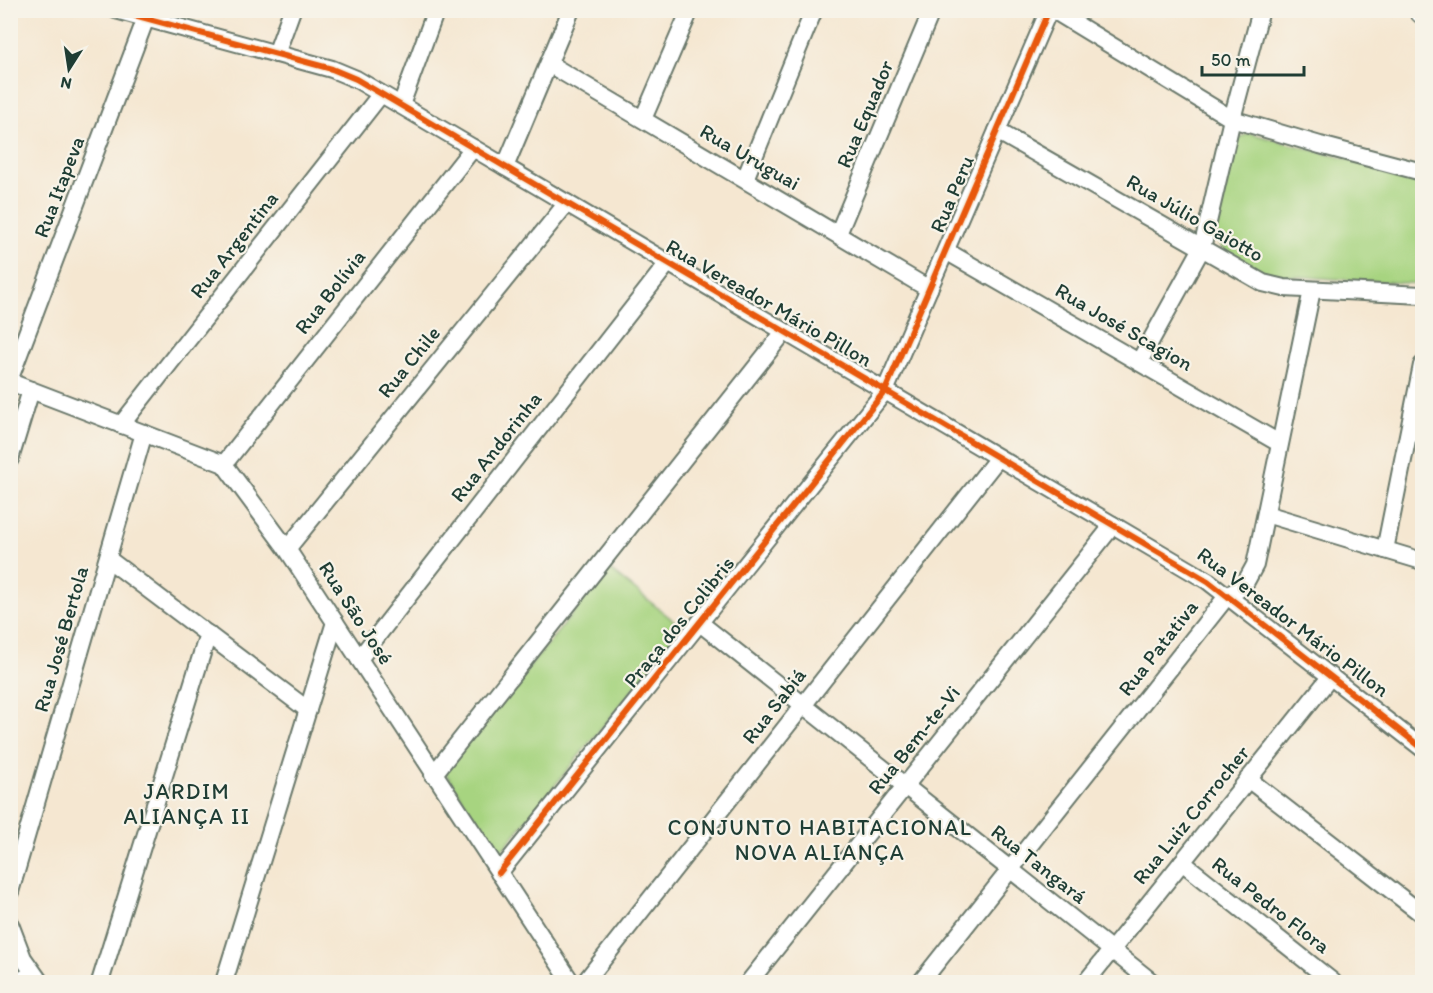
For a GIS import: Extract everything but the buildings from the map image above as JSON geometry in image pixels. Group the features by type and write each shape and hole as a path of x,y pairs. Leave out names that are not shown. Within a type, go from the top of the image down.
{"street":[{"name":"Rua Vereador Mário Pillon","path":"116,10 148,14 332,69 356,79 1208,581 1422,748"},
{"path":"276,54 292,10"},
{"path":"401,105 436,10"},
{"path":"506,167 571,10"},
{"path":"643,119 690,10"},
{"path":"745,180 814,10"},
{"name":"Rua Equador","path":"838,234 932,10"},
{"path":"1051,10 1232,119 1422,172"},
{"name":"Rua Peru","path":"885,391 1051,10"},
{"path":"1139,362 1202,248 1232,119 1261,10"},
{"name":"Rua Itapeva","path":"10,380 148,14"},
{"name":"Rua Uruguai","path":"549,64 929,289"},
{"name":"Rua Argentina","path":"122,425 381,94"},
{"name":"Rua Júlio Gaiotto","path":"997,131 1263,283 1284,288 1422,295"},
{"name":"Rua Bolívia","path":"224,464 473,148"},
{"name":"Rua Chile","path":"287,549 567,203"},
{"name":"Rua José Scagion","path":"946,251 1279,443"},
{"name":"Rua Andorinha","path":"359,659 668,263"},
{"name":"Rua Patativa","path":"921,982 1228,595 1244,587 1255,565 1312,290"},
{"path":"433,775 784,332"},
{"path":"1385,550 1417,419 1422,365"},
{"path":"10,380 224,464"},
{"path":"10,459 31,390"},
{"name":"Praça dos Colibris","path":"499,873 885,391"},
{"name":"Rua José Bertola","path":"10,892 15,864 144,433"},
{"name":"Rua Sabiá","path":"585,982 999,458"},
{"name":"Rua São José","path":"224,464 287,549 433,775 571,982"},
{"path":"1266,514 1422,561"},
{"name":"Rua Bem-te-Vi","path":"749,982 1113,525"},
{"path":"108,559 308,711"},
{"path":"224,982 335,622"},
{"name":"Rua Tangará","path":"700,624 1152,982"},
{"path":"100,982 208,634"},
{"name":"Rua Luiz Corrocher","path":"1086,982 1331,676"},
{"path":"1248,779 1422,914"},
{"name":"Rua Pedro Flora","path":"1182,862 1334,982"},
{"path":"10,924 23,958 37,978 17,982"}],"green space":[{"path":"1249,133 1422,179 1422,284 1269,275 1244,264 1227,252 1216,239 1214,231 1237,139"},
{"path":"609,569 683,628 499,854 444,771"}],"cycle path":[{"path":"116,10 332,69 356,79 1208,581 1422,748"},
{"path":"499,873 885,391 1049,10"}],"district":[{"name":"JARDIM ALIANÇA II","path":"187,804"},
{"name":"CONJUNTO HABITACIONAL NOVA ALIANÇA","path":"820,840"}]}
